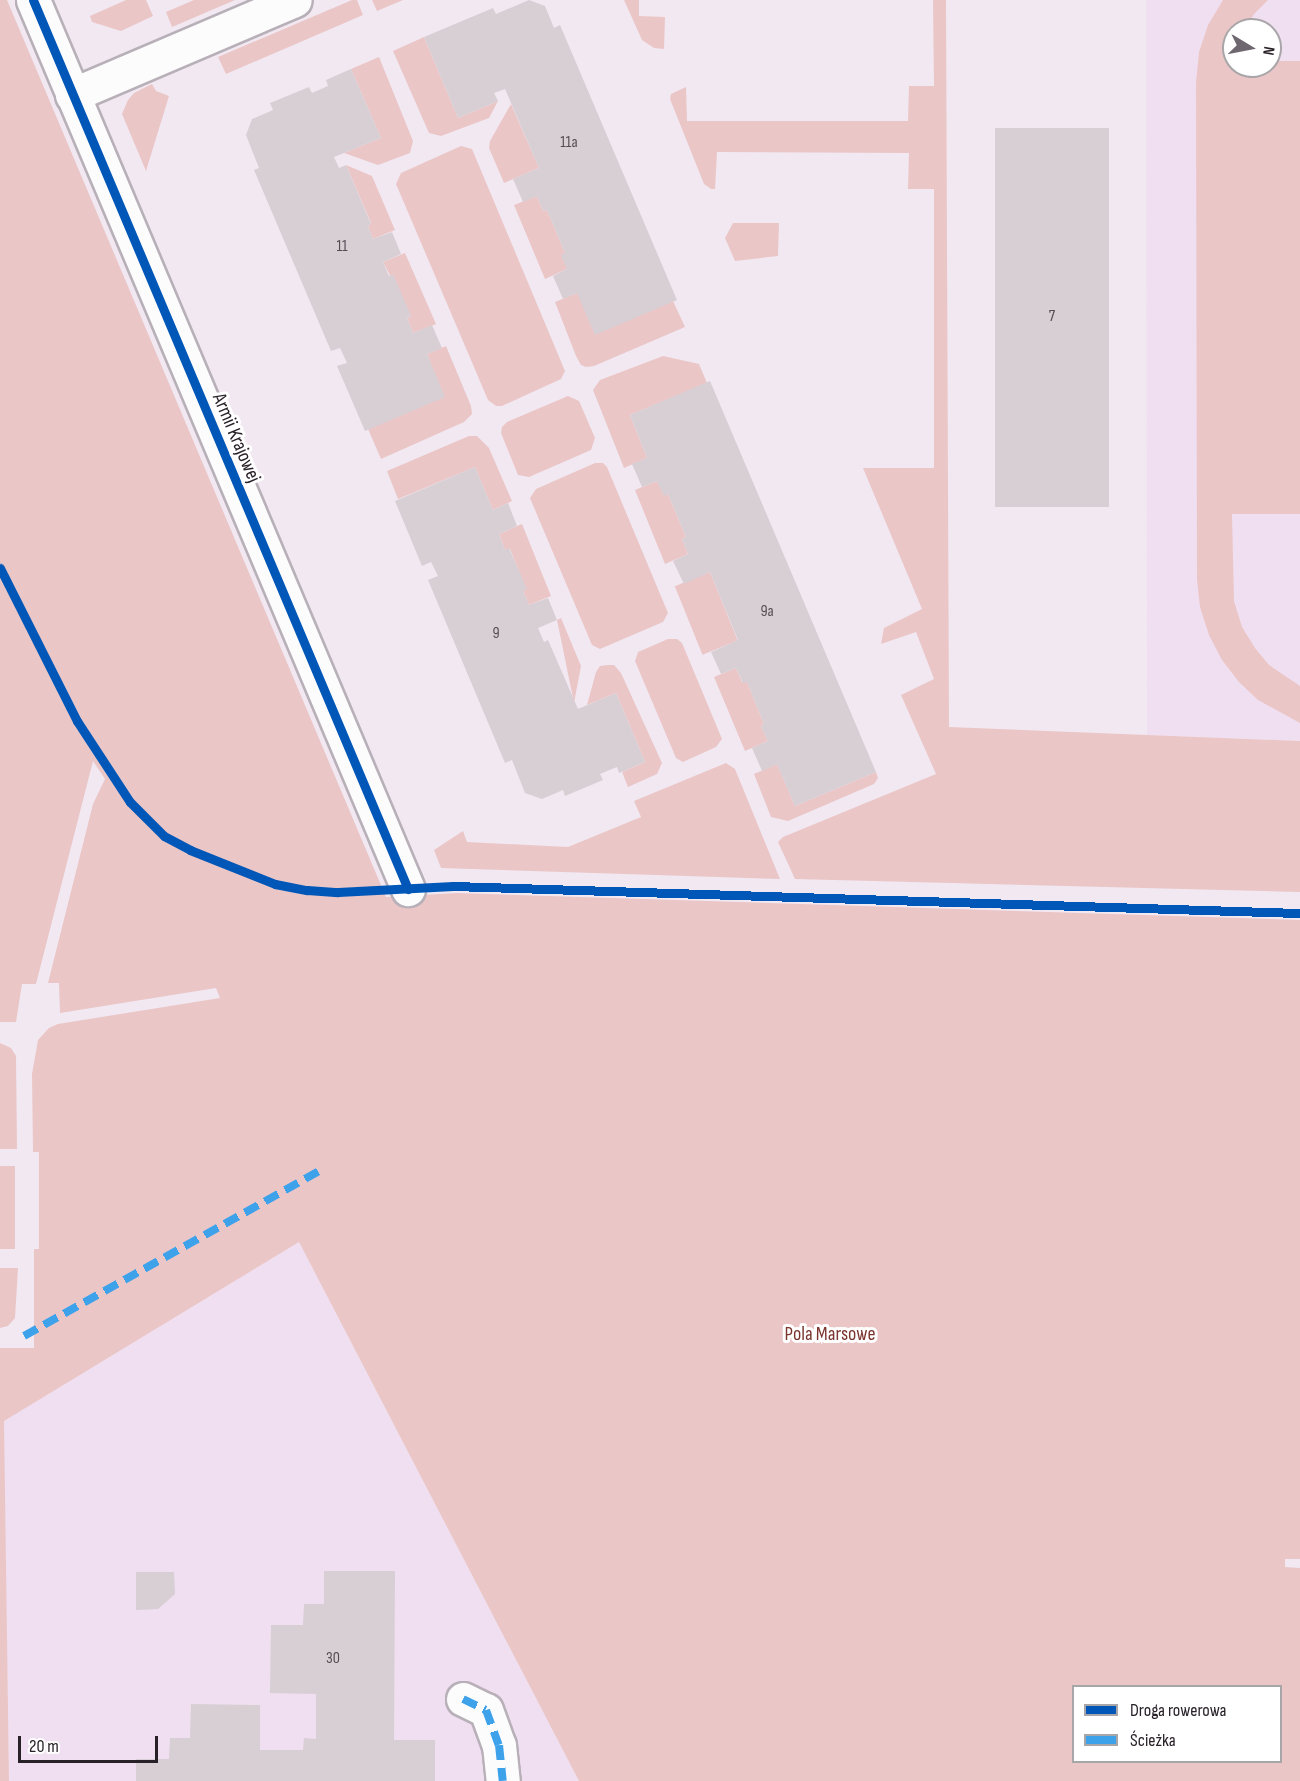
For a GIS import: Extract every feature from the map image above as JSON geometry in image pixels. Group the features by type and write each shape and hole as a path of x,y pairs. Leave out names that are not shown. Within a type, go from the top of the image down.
{"street":[{"name":"Armii Krajowej","path":"33,0 408,889"},
{"path":"72,95 295,0"},
{"path":"462,1699 486,1710 499,1745 503,1781"}],"shaded area":[{"path":"1146,0 1300,0 1300,741 1147,735"},
{"path":"299,1242 579,1781 9,1781 3,1421"}],"green space":[{"name":"Pola Marsowe","path":"0,0 7,0 386,897 457,893 1300,920 1300,1559 1285,1559 1285,1567 1300,1568 1300,1781 579,1781 299,1242 4,1421 9,1781 0,1781 0,1348 34,1348 34,1249 39,1249 39,1152 33,1152 32,1074 38,1040 49,1028 58,1024 220,998 216,988 60,1013 59,983 48,983 93,804 105,779 93,761 36,984 22,984 16,1022 0,1022"},
{"path":"126,0 146,0 153,16 121,31 92,22 90,16"},
{"path":"194,0 235,0 172,27 166,12"},
{"path":"352,0 357,0 363,15 226,74 218,57"},
{"path":"372,0 403,0 377,11"},
{"path":"624,0 639,0 639,16 665,17 664,49 654,48 642,40"},
{"path":"933,0 946,0 949,727 1300,741 1300,892 795,879 778,842 783,837 936,774 901,695 934,679 916,632 881,644 884,628 922,609 863,468 934,468 934,189 908,189 909,153 717,152 715,189 711,189 704,184 670,99 671,94 686,87 687,121 908,121 909,86 934,86"},
{"path":"1223,0 1268,0 1252,18 1222,18 1222,78 1282,78 1282,61 1300,61 1300,514 1232,514 1234,601 1242,627 1269,665 1300,686 1300,723 1258,700 1239,682 1222,660 1209,635 1200,607 1197,580 1196,83 1199,52 1208,25"},
{"path":"424,37 458,118 498,101 489,118 441,136 429,133 393,51"},
{"path":"379,57 413,141 410,153 378,165 344,153 381,138 351,69"},
{"path":"152,84 156,91 169,96 146,171 122,114 134,93"},
{"path":"511,104 539,168 504,183 489,148 490,141"},
{"path":"461,146 472,149 565,371 561,379 502,406 496,406 488,400 396,184 401,173"},
{"path":"346,165 372,176 395,230 373,239 368,226 371,223"},
{"path":"537,196 543,211 547,210 565,253 567,269 545,279 514,205"},
{"path":"733,223 779,223 778,256 735,261 725,238"},
{"path":"405,253 436,324 413,333 407,318 411,316 383,262"},
{"path":"577,293 673,301 685,327 594,366 586,367 581,365 576,356 555,302"},
{"path":"446,346 471,406 472,414 464,422 381,459 368,429 444,397 427,354"},
{"path":"663,356 699,364 707,383 630,415 647,458 624,468 593,390 600,380"},
{"path":"568,396 579,401 595,438 591,450 529,477 518,475 501,433 502,427 507,422"},
{"path":"469,436 477,436 489,448 512,501 493,510 475,467 398,499 387,471"},
{"path":"595,463 603,463 607,467 668,613 663,622 600,649 592,645 530,498 536,489"},
{"path":"657,481 664,495 668,494 686,537 682,539 688,554 665,564 635,490"},
{"path":"522,524 551,596 529,605 523,591 526,589 510,549 505,550 499,534"},
{"path":"710,572 738,641 702,655 675,586"},
{"path":"561,618 581,666 574,703 557,620"},
{"path":"668,639 677,639 682,643 722,739 716,747 683,762 676,758 635,661 638,652"},
{"path":"614,665 621,673 662,763 657,774 628,787 622,772 645,762 616,693 587,705 596,672 600,666"},
{"path":"736,668 742,682 747,682 764,724 761,726 768,741 745,751 714,677"},
{"path":"726,763 735,769 780,879 441,868 434,850 463,831 467,842 568,847 641,817 634,801"},
{"path":"777,764 795,806 876,772 878,778 874,784 788,821 771,817 754,774"},
{"path":"0,1043 11,1048 16,1056 17,1149 0,1149"},
{"path":"0,1166 15,1166 15,1249 0,1249"},
{"path":"0,1268 18,1268 15,1318 8,1326 0,1328"}],"building":[{"path":"529,0 545,6 554,28 560,25 677,300 595,335 577,293 563,299 553,276 567,269 561,255 565,253 547,210 543,211 537,196 523,202 513,179 539,168 505,89 494,93 498,101 458,118 424,37 493,8 496,14"},
{"path":"351,69 381,138 334,157 339,168 346,165 371,224 368,226 373,239 392,232 401,254 383,262 389,276 393,274 411,316 407,318 413,333 432,325 442,348 427,354 445,397 365,431 337,366 347,363 340,348 331,351 254,170 259,168 246,135 252,119 273,110 270,103 309,87 312,93 328,86 326,80"},
{"path":"995,128 1109,128 1109,507 995,507"},
{"path":"710,381 876,772 795,806 777,764 762,771 752,748 768,741 761,726 764,724 747,682 743,683 736,668 721,674 711,652 738,640 710,572 684,584 673,561 688,554 682,539 686,537 668,494 664,496 657,481 642,487 632,464 647,458 630,415"},
{"path":"475,467 493,510 508,503 517,526 499,534 505,550 509,548 527,589 523,591 529,605 548,598 557,620 538,628 544,642 548,640 578,709 616,693 645,762 619,773 617,767 600,774 603,780 565,796 563,790 542,799 525,793 512,760 505,763 428,580 438,576 431,562 422,566 395,501"},
{"path":"324,1571 395,1571 394,1740 435,1740 435,1781 136,1781 136,1759 169,1759 170,1738 190,1738 191,1704 260,1705 260,1750 303,1750 304,1738 316,1739 316,1694 270,1693 271,1625 303,1625 304,1604 324,1604"},
{"path":"136,1572 174,1572 175,1594 158,1609 136,1610"}],"marked path":[{"path":"24,1336 318,1172"},
{"path":"463,1699 486,1710 499,1745 503,1781"}],"cycle path":[{"path":"33,0 408,889"},
{"path":"0,568 77,721 130,802 164,836 190,850 275,884 307,890 338,892 453,886 1300,913"}]}
